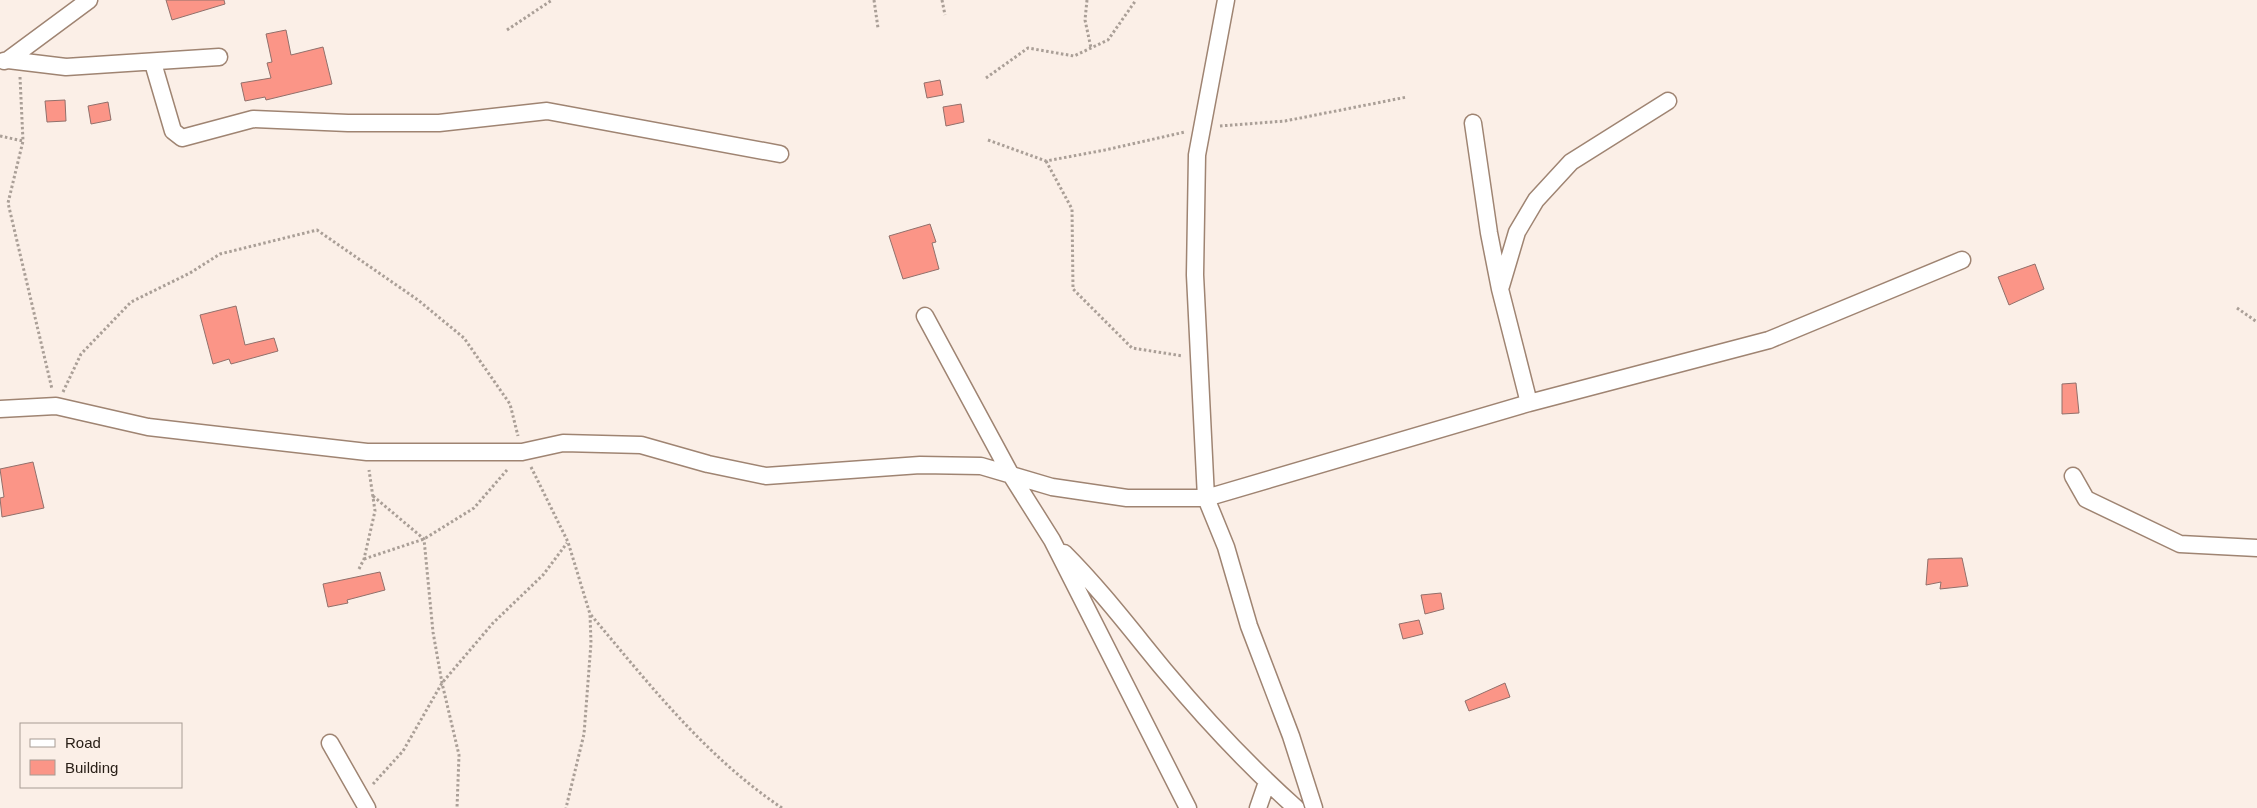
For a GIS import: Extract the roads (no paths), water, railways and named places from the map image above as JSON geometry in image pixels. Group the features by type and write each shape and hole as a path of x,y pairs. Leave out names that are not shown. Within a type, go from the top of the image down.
{"street":[{"path":"9,61 89,0"},
{"path":"1226,0 1197,155 1195,275 1206,498 1226,547 1249,626 1291,736 1314,808"},
{"path":"9,61 66,67 218,57"},
{"path":"153,62 174,131 182,138 252,119 348,123 440,123 546,111 780,154"},
{"path":"1500,289 1517,232 1536,200 1570,162 1668,101"},
{"path":"1473,123 1489,233 1500,289 1529,403"},
{"path":"0,409 56,406 148,427 367,452 522,452 563,443 641,445 708,464 766,476 920,465 981,466 1052,487 1127,498 1206,498 1529,403 1769,340 1962,260"},
{"path":"925,316 1011,475 1052,540 1188,808"},
{"path":"2073,476 2086,499 2180,544 2257,548"},
{"path":"1052,540 1091,580 1167,672 1266,782 1296,808"},
{"path":"330,743 364,802"},
{"path":"1258,808 1266,782"}]}
